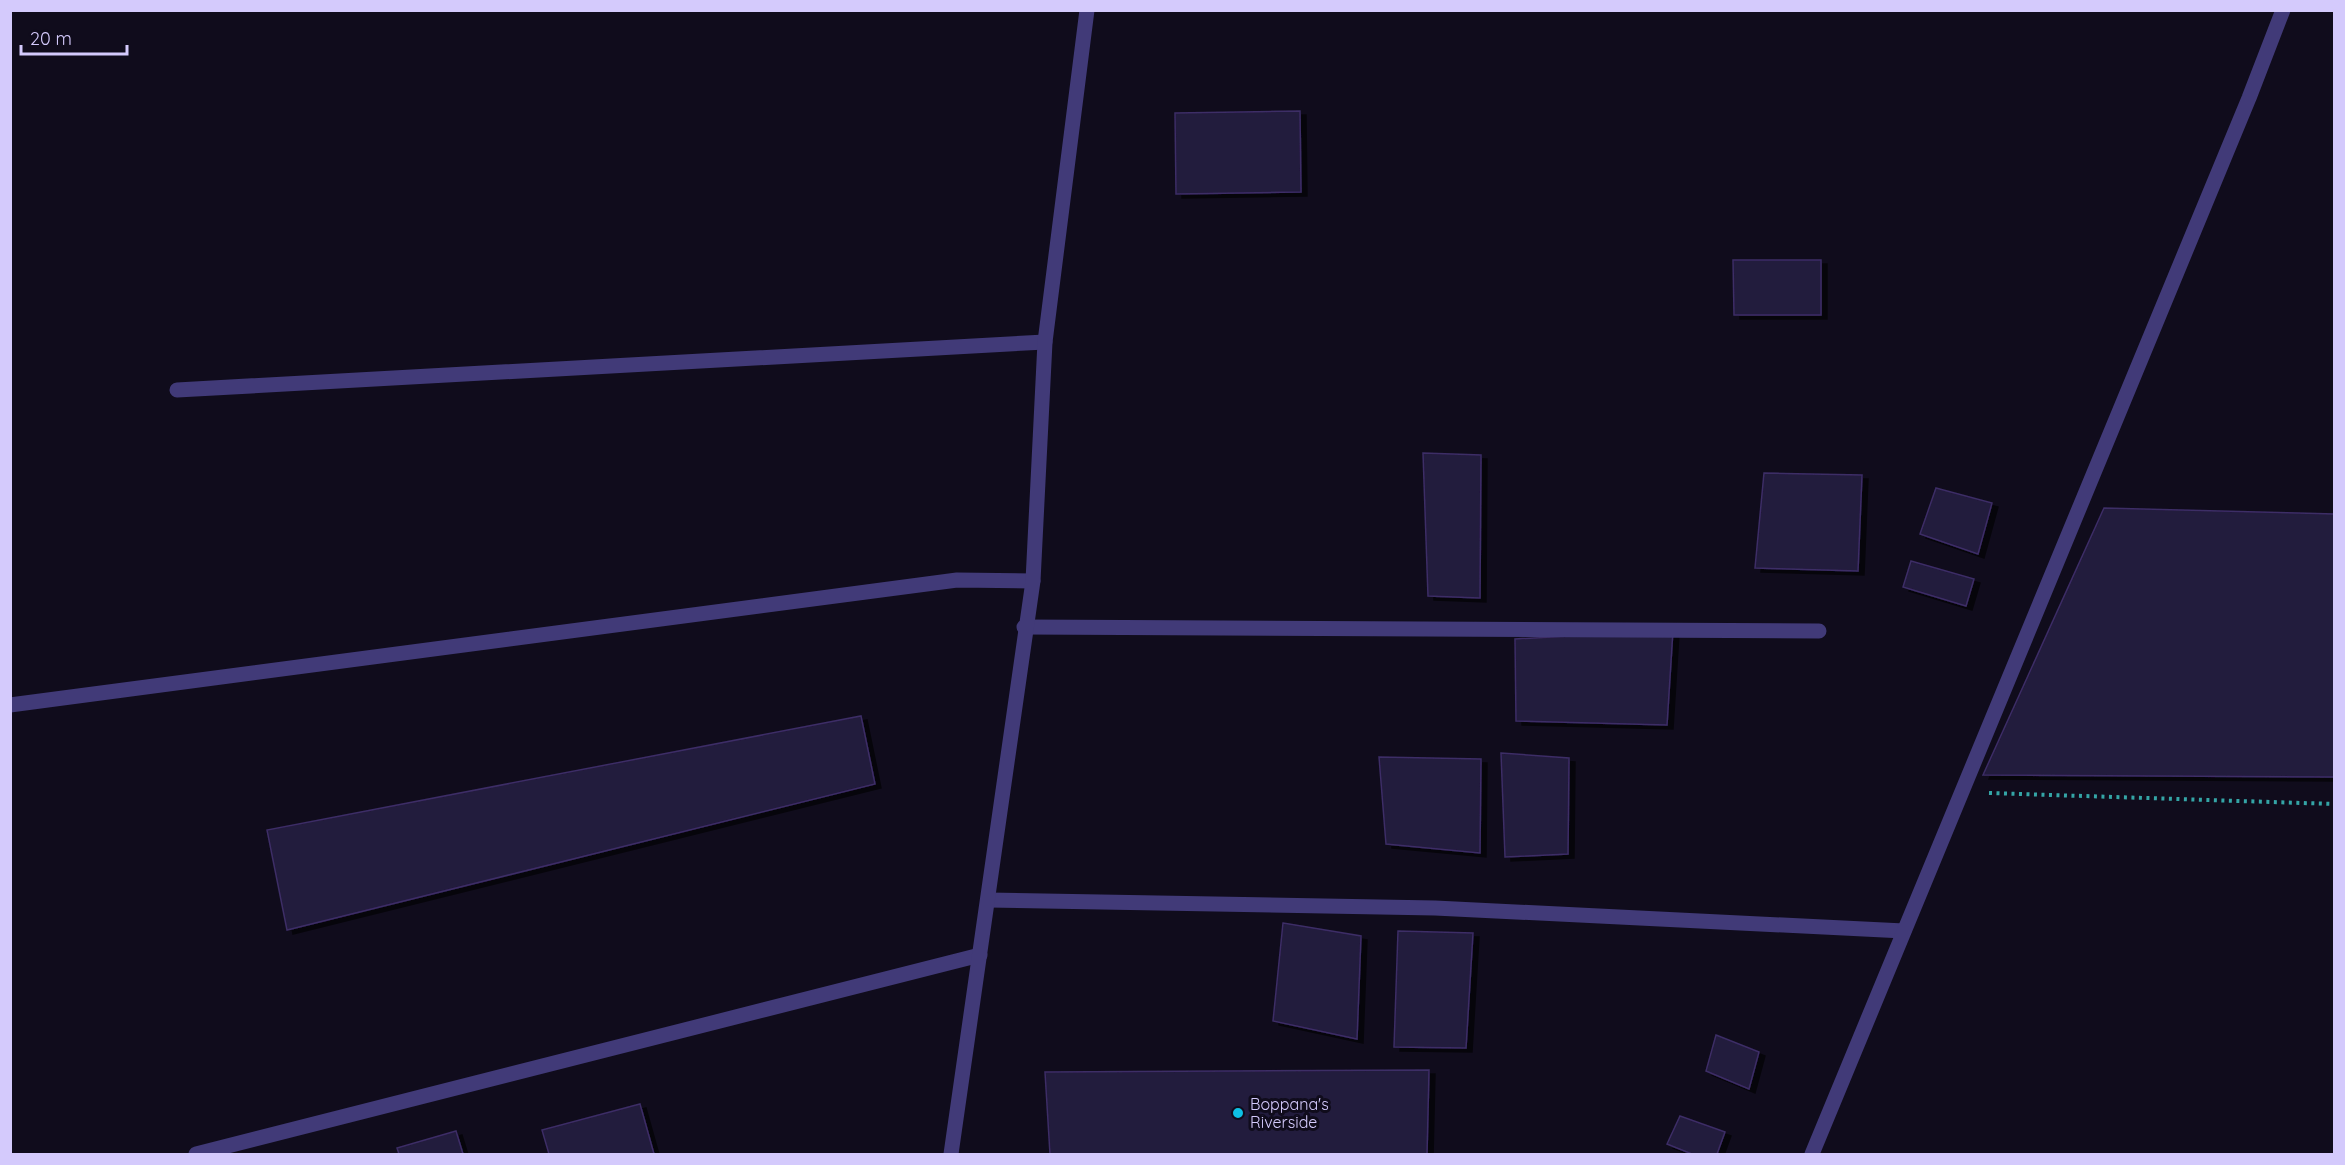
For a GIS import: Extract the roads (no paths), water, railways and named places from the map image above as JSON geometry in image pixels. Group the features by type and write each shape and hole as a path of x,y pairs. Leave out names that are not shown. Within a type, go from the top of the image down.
{"street":[{"path":"951,1155 1024,627 1033,581 1045,342 1087,10"},
{"path":"1812,1155 2283,10"},
{"path":"177,390 1045,342"},
{"path":"10,705 957,580 1033,581"},
{"path":"1024,627 1819,631"},
{"path":"988,900 1435,908 1904,931"},
{"path":"196,1155 980,956"}],"place":[{"name":"Boppana's Riverside","path":"1238,1113"}]}
